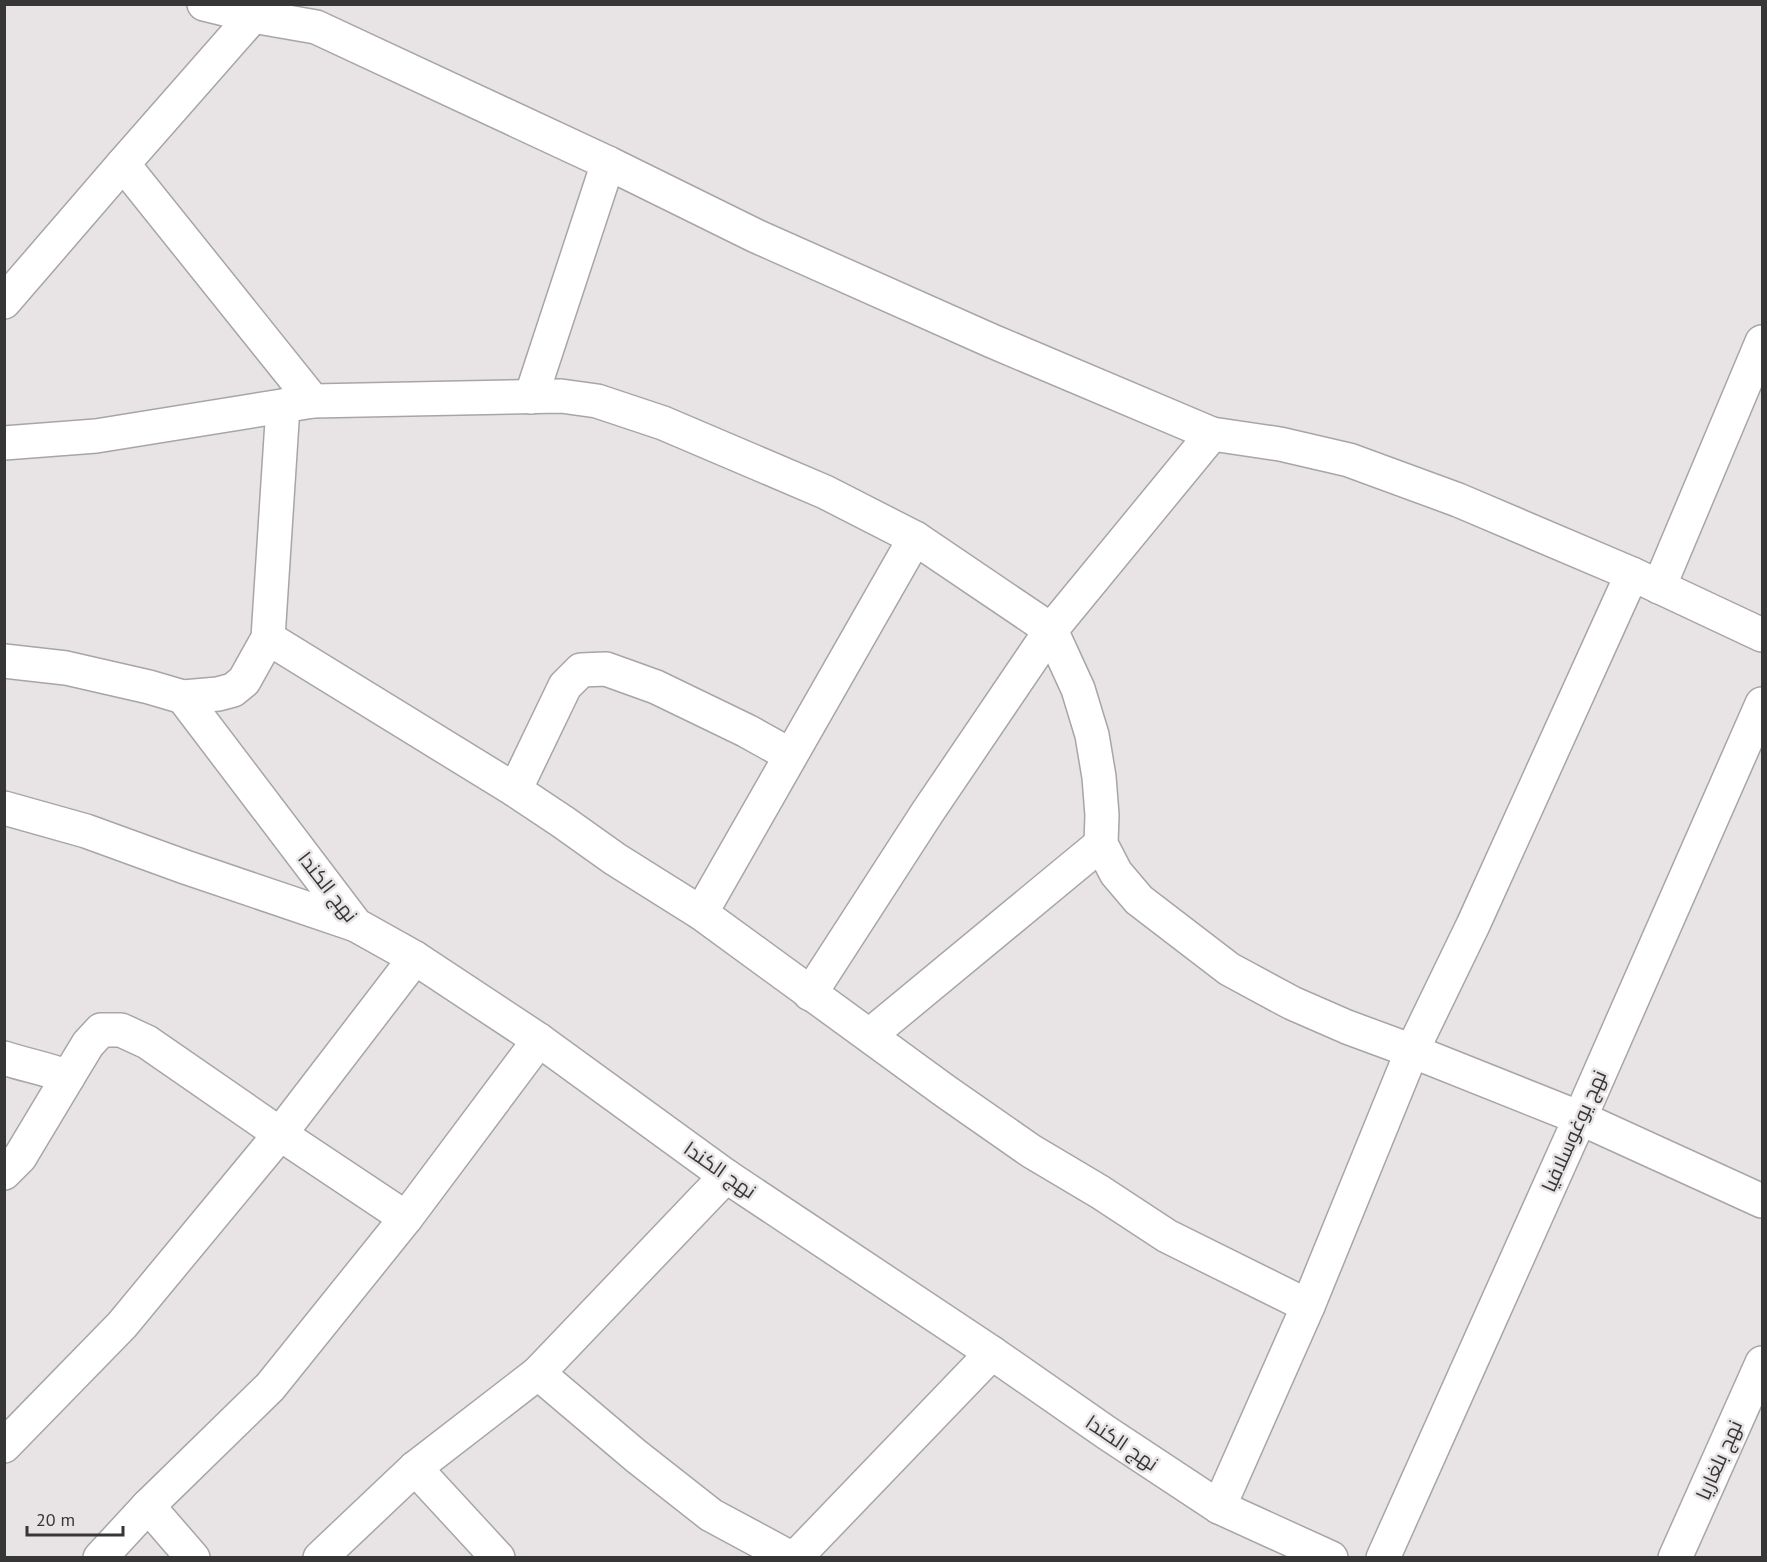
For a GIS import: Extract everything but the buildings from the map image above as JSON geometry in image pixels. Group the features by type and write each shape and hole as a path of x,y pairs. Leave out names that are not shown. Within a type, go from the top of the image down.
{"street":[{"path":"204,4 253,16 316,27 608,163 756,236 992,341 1212,434 1280,444 1348,460 1458,500 1646,580 1762,635"},
{"path":"4,302 253,16"},
{"path":"531,398 608,163"},
{"path":"4,661 66,668 183,697 218,694 233,690 244,681 268,638 298,403 123,164"},
{"path":"1219,1507 1308,1306 1412,1051 1646,580 1755,381 1762,342"},
{"path":"4,443 96,436 298,403 561,396 597,401 663,423 825,492 915,538 1051,630 1078,690 1092,735 1099,777 1102,815 1101,844 1116,873 1139,900 1229,969 1292,1003 1580,1118 1762,1201"},
{"path":"810,994 927,813 1051,630 1212,434"},
{"path":"701,913 915,538"},
{"path":"268,638 514,790 615,860 701,913 810,994 1031,1151 1100,1192 1167,1236 1308,1306"},
{"path":"514,790 565,686 581,670 606,669 656,687 747,731 790,755"},
{"name":"نهج الكندا","path":"183,697 356,925 415,958 539,1040 726,1176 1219,1507 1331,1557"},
{"name":"نهج يوغوسلافيا","path":"1383,1557 1762,704"},
{"path":"4,808 86,831 356,925"},
{"path":"870,1035 1101,844"},
{"path":"4,1446 122,1325 280,1134 415,958"},
{"path":"4,1173 20,1157 88,1044 101,1030 121,1030 147,1042 406,1218"},
{"path":"100,1557 148,1506 270,1387 406,1218 539,1040"},
{"path":"4,1058 68,1077"},
{"path":"320,1557 415,1468 538,1373 726,1176"},
{"path":"538,1373 636,1456 711,1515 793,1557 992,1353"},
{"name":"نهج بلغاريا","path":"1675,1557 1762,1363"},
{"path":"415,1468 498,1557"},
{"path":"148,1506 193,1557"}]}
